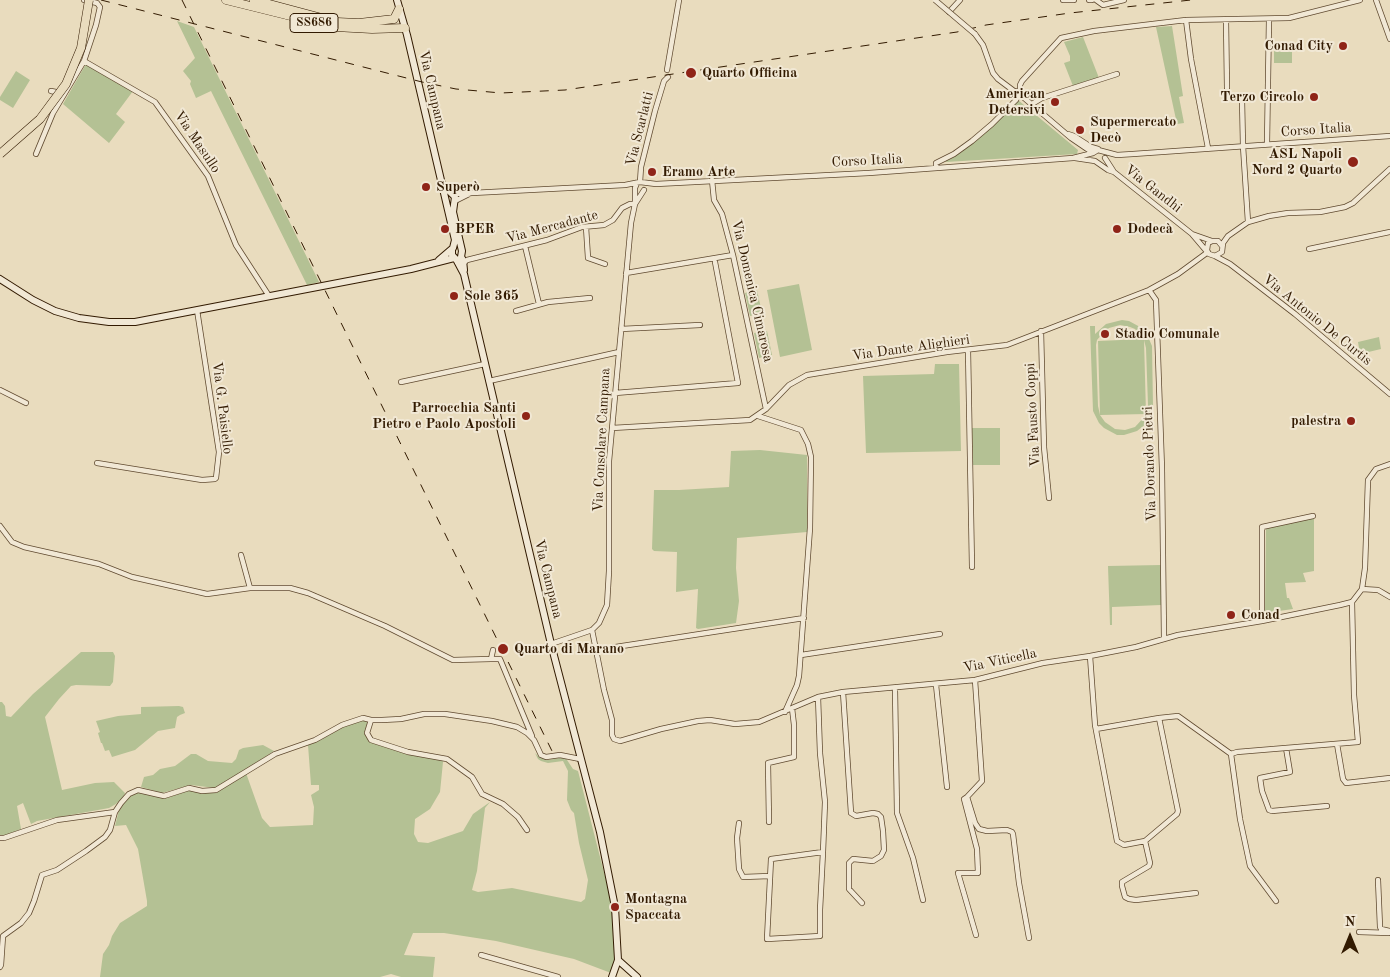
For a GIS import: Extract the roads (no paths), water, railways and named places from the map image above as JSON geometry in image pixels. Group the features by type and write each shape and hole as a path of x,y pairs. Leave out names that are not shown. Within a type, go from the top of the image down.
{"highway":[{"path":"0,154 40,119 54,103 66,84 81,48 89,0"},
{"name":"SS686","path":"226,0 335,27 363,29 404,25"},
{"name":"SS686","path":"254,0 337,22 358,23 394,19"},
{"path":"399,9 394,19 404,25"}],"main road":[{"name":"Via Campana","path":"397,0 455,240 452,255 461,258"},
{"path":"442,185 453,198"},
{"path":"446,194 453,198 449,204 445,200 446,194"},
{"name":"Via Campana","path":"453,198 453,212 464,274 551,644 600,832 615,907 618,960 612,977"},
{"path":"0,279 33,300 55,311 79,318 110,322 135,322 430,265 453,249"},
{"path":"438,261 461,258"},
{"path":"618,960 637,977"}],"street":[{"path":"36,154 54,113 84,60 96,25 100,8 97,3 84,0"},
{"path":"667,70 679,0"},
{"path":"936,0 975,34 983,45 994,73 1014,91 1020,92 1023,97 1093,154 1093,158 1097,162"},
{"path":"1063,0 1074,0"},
{"path":"1096,0 1103,5 1124,0"},
{"path":"936,168 936,163 954,154 992,124 1016,100 1022,81 1061,38 1074,34 1186,20 1290,18 1360,0"},
{"path":"1376,0 1390,39"},
{"path":"950,12 958,2"},
{"path":"1267,144 1269,19"},
{"path":"1186,20 1191,59 1208,148"},
{"path":"1226,20 1227,88"},
{"name":"Via Masullo","path":"84,60 155,102 208,176 236,245 269,296"},
{"path":"1032,104 1042,98 1117,74"},
{"name":"Via Scarlatti","path":"638,185 664,81 668,77"},
{"path":"51,91 65,93"},
{"path":"1242,99 1248,222"},
{"path":"1068,134 1101,150 1114,172"},
{"name":"Corso Italia","path":"1101,150 1117,154 1134,154 1390,136"},
{"path":"1079,156 1081,152 1080,144"},
{"path":"1093,154 1101,150"},
{"name":"Corso Italia","path":"453,198 470,193 936,168 1074,158 1093,154"},
{"path":"1074,158 1097,162 1103,161 1105,158"},
{"name":"Via Gandhi","path":"1097,162 1114,172 1192,234 1207,251"},
{"path":"1228,236 1220,254 1215,256 1207,251 1207,245 1214,240 1228,236 1248,222 1278,214 1320,212 1345,207 1353,203 1390,169"},
{"name":"Via Domenica Cimarosa","path":"712,180 714,200 722,214 733,255 766,409"},
{"name":"Corso Italia","path":"644,191 656,184"},
{"path":"638,185 645,186 644,191 639,192 638,185"},
{"name":"Via Consolare Campana","path":"592,630 599,623 608,599 608,497 612,428 631,223 638,185"},
{"name":"Via Consolare Campana","path":"635,204 644,191"},
{"name":"Via Mercadante","path":"461,258 525,246 586,227 604,225 613,220 622,208 635,204"},
{"path":"586,227 588,258 605,264"},
{"path":"1309,249 1390,232"},
{"name":"Via Gandhi","path":"1192,234 1214,240"},
{"path":"1214,240 1220,242 1222,248"},
{"path":"525,246 539,304"},
{"name":"Via Antonio De Curtis","path":"1222,248 1230,264"},
{"name":"Via Dante Alighieri","path":"612,428 750,420 766,409 789,385 807,376 968,350 1007,346 1150,290 1178,274 1207,251"},
{"path":"626,273 733,255"},
{"name":"Via Antonio De Curtis","path":"1215,256 1230,264 1315,330 1390,394"},
{"path":"615,394 738,383 715,262"},
{"name":"Via Dorando Pietri","path":"1150,290 1156,300 1162,469 1164,638"},
{"path":"516,311 539,304 590,298"},
{"name":"Via G. Paisiello","path":"97,463 202,480 216,478 219,452 197,310"},
{"path":"621,330 700,325"},
{"name":"Via Fausto Coppi","path":"1041,332 1044,447 1049,498"},
{"path":"968,350 972,567"},
{"path":"489,381 618,352"},
{"path":"402,382 485,364"},
{"path":"0,390 26,403"},
{"path":"758,416 801,430 808,444 811,457 810,528 801,655 797,685 785,712"},
{"path":"1231,754 1358,742 1354,695 1352,602 1362,589 1365,568 1367,484 1373,472 1390,464"},
{"path":"1262,621 1262,527 1313,516"},
{"path":"0,526 12,542 24,548 99,564 132,577 207,594 250,588 290,588 308,593 385,626 453,660 500,659 541,755 546,757 560,755 580,759"},
{"path":"240,555 250,588"},
{"path":"1362,589 1378,590 1390,597"},
{"name":"Via Viticella","path":"592,630 612,720 612,735 616,741 698,721 710,720 735,724 759,722 818,697 843,692 895,689 975,680 1043,663 1136,647 1164,638 1262,621 1352,602"},
{"path":"596,650 804,618"},
{"path":"551,644 592,630"},
{"path":"801,655 940,634"},
{"path":"491,659 493,650"},
{"path":"1090,656 1096,729 1117,841 1124,845 1145,840 1177,814 1178,811 1159,718"},
{"path":"975,680 982,781 964,799 977,850 978,873 958,873 976,935"},
{"path":"936,684 948,787"},
{"path":"895,689 896,814 913,858 923,900"},
{"path":"843,692 851,812 856,816 878,814 881,817 883,831 884,850 881,856 873,861 853,859 849,863 849,889 862,903"},
{"path":"818,697 820,754 825,802 820,936 767,938 771,859 823,852"},
{"path":"769,822 768,763 794,757 792,708"},
{"path":"0,967 4,934 21,922 29,913 42,875 57,870 94,846 110,830 115,812 121,803 129,794 138,790 164,796 189,788 202,791 216,790 275,754 315,740 342,725 362,718 371,720 401,719 424,714 467,717 516,726 534,740"},
{"path":"1096,729 1178,716 1231,754 1240,819 1250,866 1276,901"},
{"path":"371,720 366,733 372,740 408,752 446,760 472,777 482,794 503,804 518,817 527,830"},
{"path":"1337,744 1346,783 1390,778"},
{"path":"1286,748 1290,772 1260,778 1262,791 1269,810 1272,812 1327,806"},
{"path":"967,797 974,823 978,829 986,831 1007,830 1013,834 1019,883 1029,938"},
{"path":"2,838 57,820 115,812"},
{"path":"740,823 737,838 739,869 743,877 770,876"},
{"path":"1145,840 1150,866 1122,882 1125,897 1136,900 1196,894"},
{"path":"1378,880 1380,927 1381,930 1390,932"},
{"path":"1360,932 1390,932"},
{"path":"481,955 558,977"}],"railway":[{"path":"101,0 422,82 456,89 501,93 565,90 957,32 986,25 1070,13 1191,0"},
{"path":"182,0 552,751"}],"place":[{"name":"Conad City","path":"1343,46"},
{"name":"Quarto Officina","path":"691,73"},
{"name":"Terzo Circolo","path":"1314,97"},
{"name":"American Detersivi","path":"1055,102"},
{"name":"Supermercato Decò","path":"1080,130"},
{"name":"ASL Napoli Nord 2 Quarto","path":"1353,162"},
{"name":"Eramo Arte","path":"652,172"},
{"name":"Superò","path":"426,187"},
{"name":"BPER","path":"445,229"},
{"name":"Dodecà","path":"1117,229"},
{"name":"Sole 365","path":"454,296"},
{"name":"Stadio Comunale","path":"1105,334"},
{"name":"Parrocchia Santi Pietro e Paolo Apostoli","path":"526,416"},
{"name":"palestra","path":"1351,421"},
{"name":"Conad","path":"1231,615"},
{"name":"Quarto di Marano","path":"503,649"},
{"name":"Montagna Spaccata","path":"615,907"}]}
